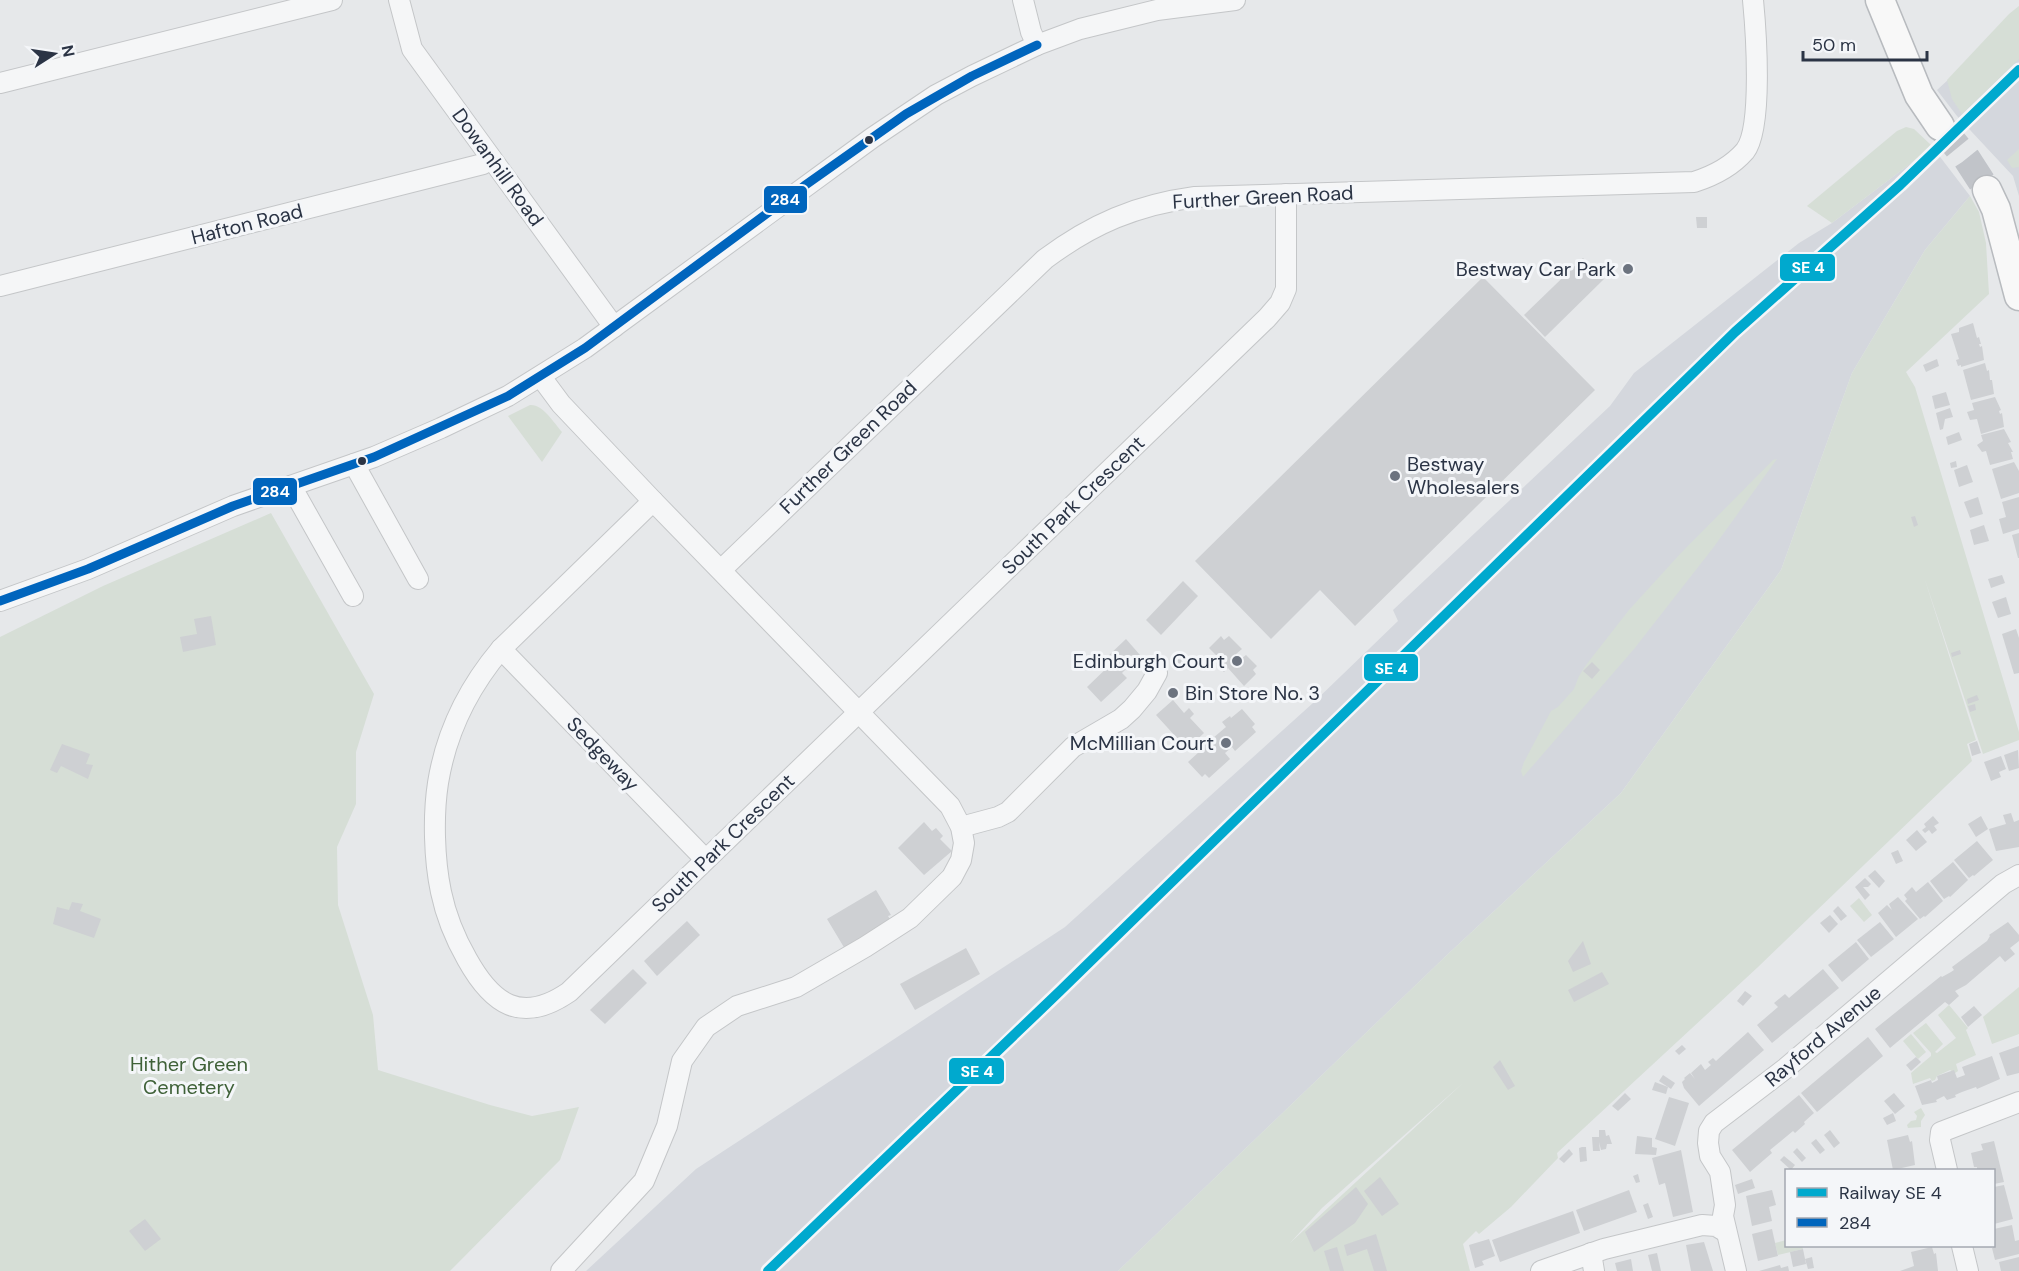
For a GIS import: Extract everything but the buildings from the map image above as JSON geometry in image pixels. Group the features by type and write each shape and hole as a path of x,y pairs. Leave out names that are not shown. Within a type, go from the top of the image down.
{"highway":[{"path":"1880,0 1919,95 1940,126"},
{"path":"1988,190 1996,209 2019,296"}],"street":[{"path":"0,83 332,0"},
{"name":"Dowanhill Road","path":"399,0 412,49 614,327"},
{"path":"1023,0 1031,32 1037,45"},
{"path":"0,601 97,565 233,506 354,464 441,428 508,396 541,377 614,327 804,186 906,114 972,76 1037,45 1080,29 1157,9 1234,0"},
{"name":"Further Green Road","path":"721,570 1045,259 1069,241 1118,216 1144,206 1195,197 1694,182 1721,171 1745,151 1755,128 1753,0"},
{"name":"Hafton Road","path":"0,286 483,164 492,158"},
{"name":"South Park Crescent","path":"653,501 501,649 482,674 452,729 446,746 437,785 436,816 437,870 445,909 458,943 482,985 500,1000 523,1007 547,1005 569,992 1267,318 1280,303 1286,289 1286,194"},
{"path":"541,377 561,404 653,501 950,806 962,827 964,843 961,860 952,877 910,918 796,987 737,1006 706,1027 682,1061 667,1126 644,1181 561,1271"},
{"path":"354,464 418,579"},
{"path":"291,486 353,596"},
{"name":"Sedgeway","path":"501,649 705,859"},
{"path":"962,827 1008,812 1073,747 1126,714 1147,691 1157,673"},
{"name":"Rayford Avenue","path":"1736,1271 1724,1224 1725,1205 1720,1172 1710,1156 1709,1131 1714,1123 1786,1068 2003,884 2019,875"},
{"path":"1947,1169 1940,1140 1941,1132 2019,1102"},
{"path":"1541,1271 1592,1262 1702,1225 1724,1224"},
{"path":"1962,1247 1968,1271"}],"shaded area":[{"path":"2019,15 2019,196 2013,176 1957,116 1937,90"},
{"path":"1931,145 1970,196 1925,250 1852,373 1781,570 1621,793 1448,954 1118,1271 586,1271 696,1169 1065,927 1313,703 1398,621 1393,610 1610,406 1634,373 1799,243 1832,223 1919,157"}],"green space":[{"path":"2019,6 2019,59 1962,114 1952,99 1947,80"},
{"path":"1906,127 1914,129 1931,145 1919,157 1832,223 1807,206 1897,131"},
{"path":"2019,149 2019,167 2012,168 2007,160"},
{"path":"1970,196 1979,212 1986,243 1989,294 1906,372 1915,387 2019,732 2019,740 1983,754 1924,577 1976,740 1967,744 1972,761 1758,967 1557,1153 1558,1158 1511,1207 1479,1234 1476,1231 1463,1244 1470,1271 1118,1271 1448,954 1621,793 1781,570 1852,373 1925,250","holes":["1463,1083 1290,1243 1322,1208"]},
{"path":"530,405 544,411 562,432 542,462 508,416"},
{"path":"1777,459 1713,548 1634,649 1523,777 1521,771 1524,762 1551,711 1558,707 1574,689 1586,665 1629,610 1680,554 1773,460"},
{"name":"Hither Green Cemetery","path":"271,513 374,694 356,752 356,804 337,847 338,905 373,1015 378,1070 532,1116 579,1107 560,1160 450,1271 0,1271 0,637 103,586"},
{"path":"1859,898 1872,915 1864,922 1850,906"},
{"path":"2019,987 2019,1034 1992,1044 1983,1017"},
{"path":"1949,1005 1968,1028 1966,1030 1976,1055 1956,1064 1958,1071 1955,1073 1950,1070 1937,1076 1935,1080 1932,1081 1930,1078 1913,1084 1911,1073 1931,1056 1931,1053 1913,1033 1926,1023 1943,1044 1935,1052 1937,1053 1956,1038 1938,1015"},
{"path":"1911,1034 1926,1052 1918,1059 1903,1041"},
{"path":"1921,1108 1925,1115 1921,1121 1921,1127 1908,1128 1907,1125 1911,1121 1916,1120 1917,1116 1914,1112"},
{"path":"1785,1240 1785,1247 1802,1247 1803,1249 1778,1255 1775,1243"}],"tunnel":[{"path":"1940,126 1967,159 1987,190"}],"transit line":[{"name":"284","path":"0,601 88,569 233,506 374,457 508,396 585,348 804,186 906,114 972,76 1037,45"},
{"path":"768,1271 1060,991 1735,332 1900,185 2019,70"}],"place":[{"name":"Bestway Car Park","path":"1628,269"},
{"name":"Bestway Wholesalers","path":"1395,476"},
{"name":"Edinburgh Court","path":"1237,661"},
{"name":"Bin Store No. 3","path":"1173,693"},
{"name":"McMillian Court","path":"1226,743"}]}
